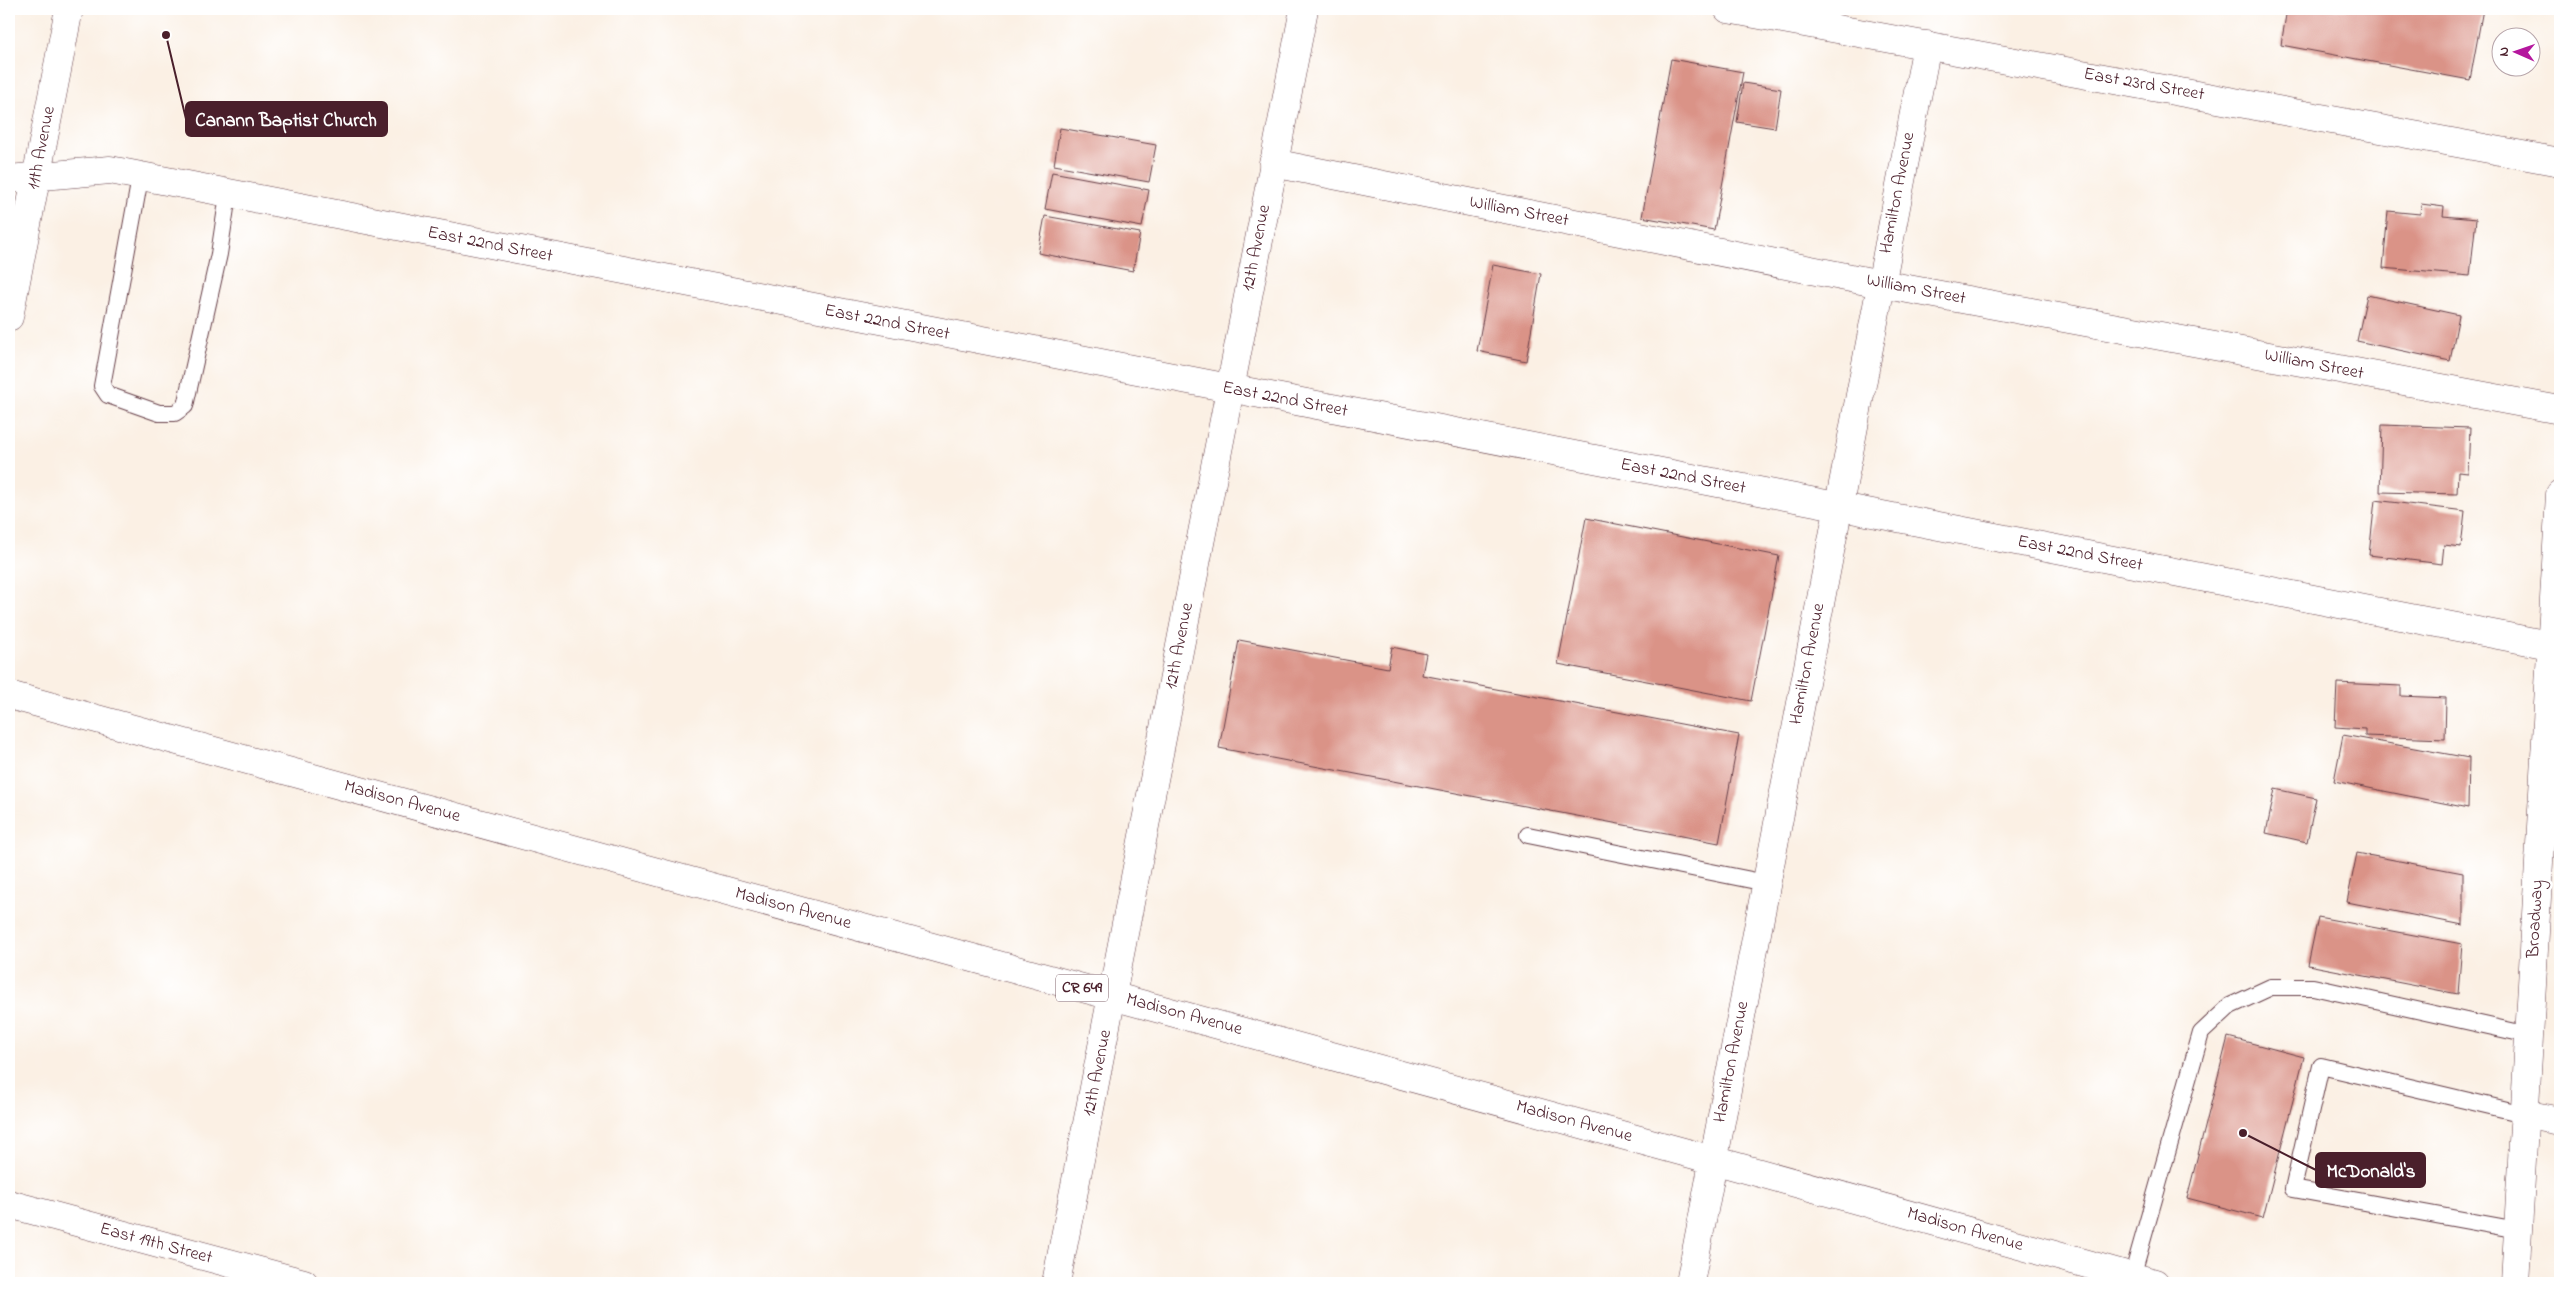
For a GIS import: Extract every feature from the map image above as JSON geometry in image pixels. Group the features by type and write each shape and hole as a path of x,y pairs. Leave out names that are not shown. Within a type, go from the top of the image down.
{"street":[{"name":"11th Avenue","path":"9,317 69,9"},
{"name":"12th Avenue","path":"1056,1283 1304,9"},
{"name":"East 23rd Street","path":"1728,9 2560,162"},
{"name":"Hamilton Avenue","path":"1690,1283 1926,45"},
{"name":"William Street","path":"1273,163 1881,284 2560,410"},
{"name":"East 22nd Street","path":"9,179 110,170 140,178 2556,646"},
{"name":"Broadway","path":"2515,1283 2529,1035 2556,646 2560,494"},
{"name":"Madison Avenue","path":"9,695 1713,1160 2144,1280"},
{"path":"2524,1114 2560,1121"},
{"name":"East 19th Street","path":"9,1204 304,1283"}],"lane":[{"path":"140,178 102,386 108,395 159,414 175,412 185,406 219,254 228,195"},
{"path":"1528,834 1766,883"},
{"path":"2144,1280 2201,1033 2230,1006 2271,986 2313,987 2529,1035"},
{"path":"2518,1230 2293,1189 2320,1066 2524,1114"}],"building":[{"path":"2287,9 2483,9 2470,80 2281,45"},
{"path":"1671,59 1743,72 1714,230 1642,217"},
{"path":"1743,83 1781,89 1775,128 1737,122"},
{"path":"1060,128 1156,145 1149,182 1054,165"},
{"path":"1052,172 1149,190 1142,227 1045,209"},
{"path":"2421,204 2444,207 2443,216 2476,219 2470,276 2383,268 2388,211 2420,214"},
{"path":"1045,216 1140,233 1133,271 1038,253"},
{"path":"1493,265 1541,274 1526,361 1477,351"},
{"path":"2367,295 2459,315 2450,361 2357,341"},
{"path":"2382,425 2470,428 2468,473 2458,472 2457,494 2380,492"},
{"path":"2375,500 2465,511 2461,547 2444,545 2442,564 2369,555"},
{"path":"1586,518 1779,556 1751,701 1558,664"},
{"path":"1239,640 1388,668 1392,647 1426,654 1422,675 1739,735 1719,843 1219,748"},
{"path":"2337,683 2401,686 2401,696 2446,698 2445,739 2365,736 2365,729 2335,727"},
{"path":"2343,735 2469,758 2468,808 2334,781"},
{"path":"2275,789 2316,798 2307,842 2266,833"},
{"path":"2357,853 2463,873 2463,925 2347,902"},
{"path":"2318,917 2462,944 2458,994 2308,965"},
{"path":"2228,1037 2304,1057 2263,1218 2187,1198"}],"place":[{"name":"Canann Baptist Church","path":"166,35"},
{"name":"McDonald's","path":"2243,1133"}]}
